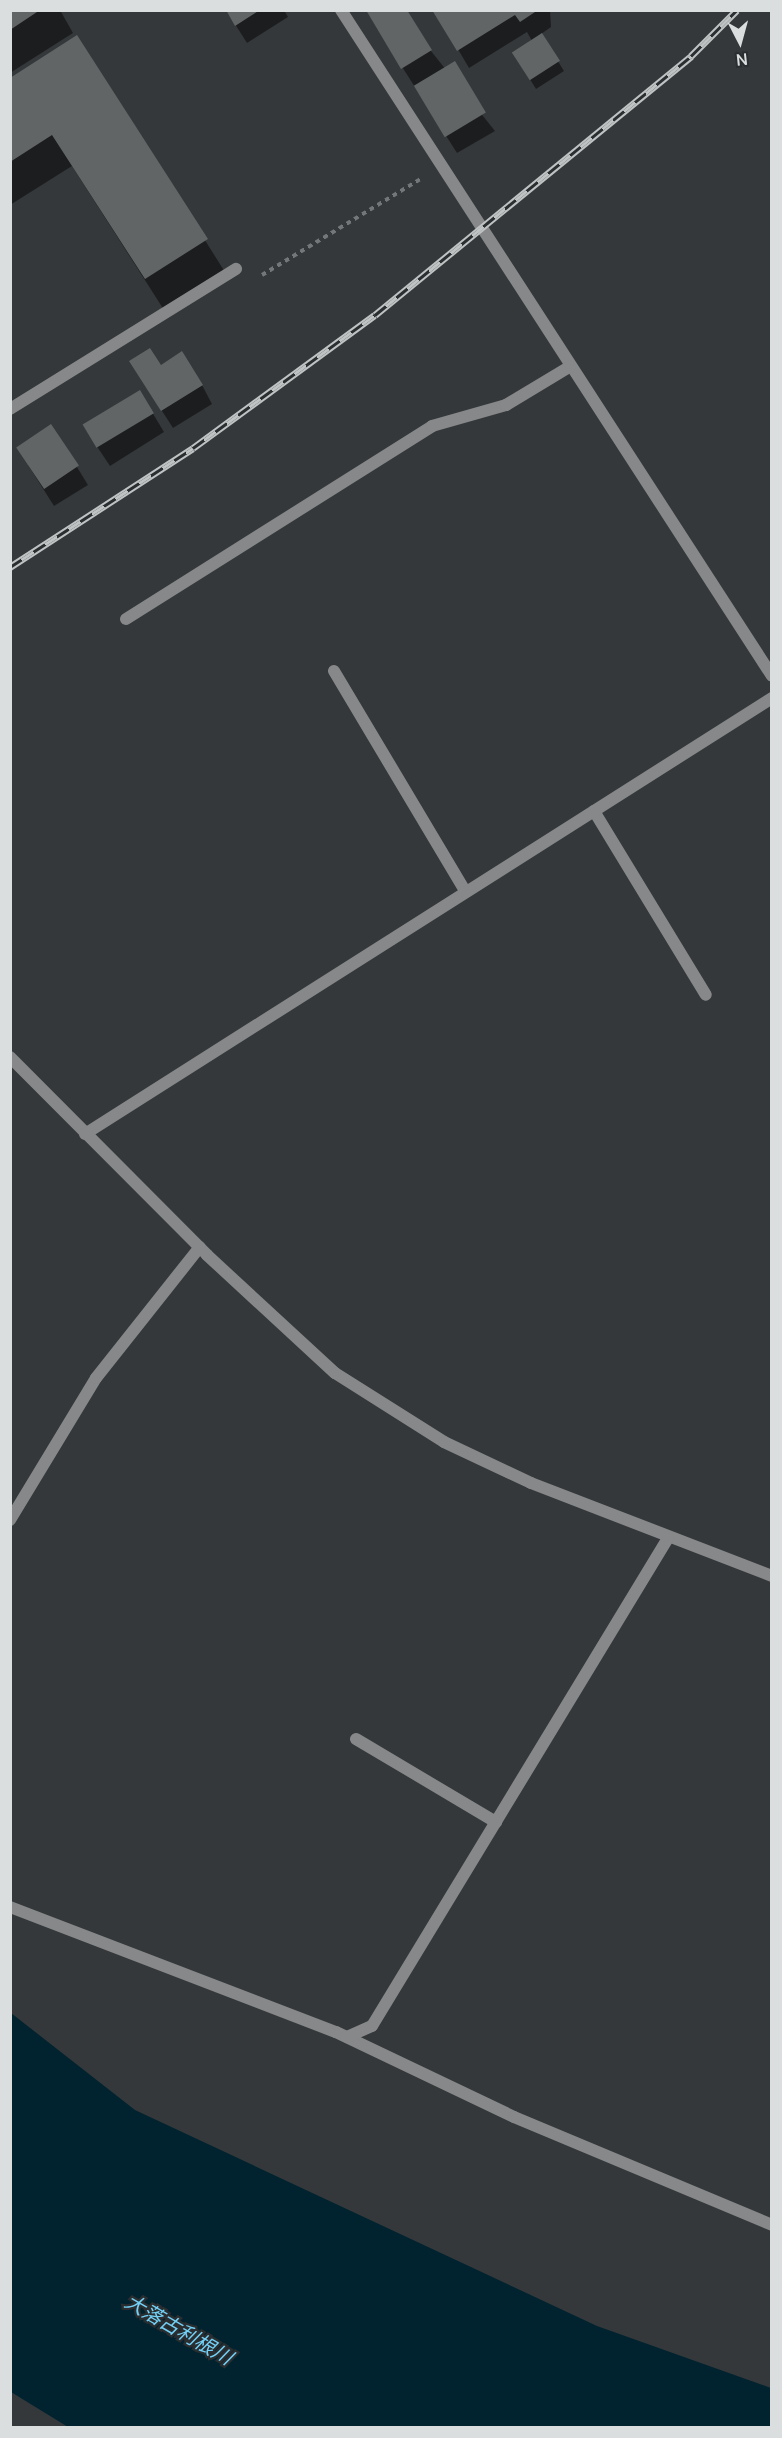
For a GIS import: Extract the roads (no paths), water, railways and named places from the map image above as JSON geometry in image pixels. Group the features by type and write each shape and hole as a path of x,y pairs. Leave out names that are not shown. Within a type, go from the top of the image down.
{"street":[{"path":"341,10 569,367 771,676"},
{"path":"10,409 236,269"},
{"path":"126,619 432,426 506,405 569,367"},
{"path":"334,671 466,892"},
{"path":"85,1134 771,698"},
{"path":"594,811 706,995"},
{"path":"10,1056 85,1134 200,1247 335,1372 444,1442 668,1538 771,1576"},
{"path":"10,1520 96,1378 200,1247"},
{"path":"346,2037 372,2026 668,1538"},
{"path":"356,1739 496,1822"},
{"path":"10,1907 346,2037 514,2117 771,2225"}],"water":[{"name":"大落古利根川","path":"11,2013 135,2110 597,2326 771,2388 771,2427 68,2427 11,2392"}],"railway":[{"path":"10,567 193,448 375,315 691,56 737,10"}]}
